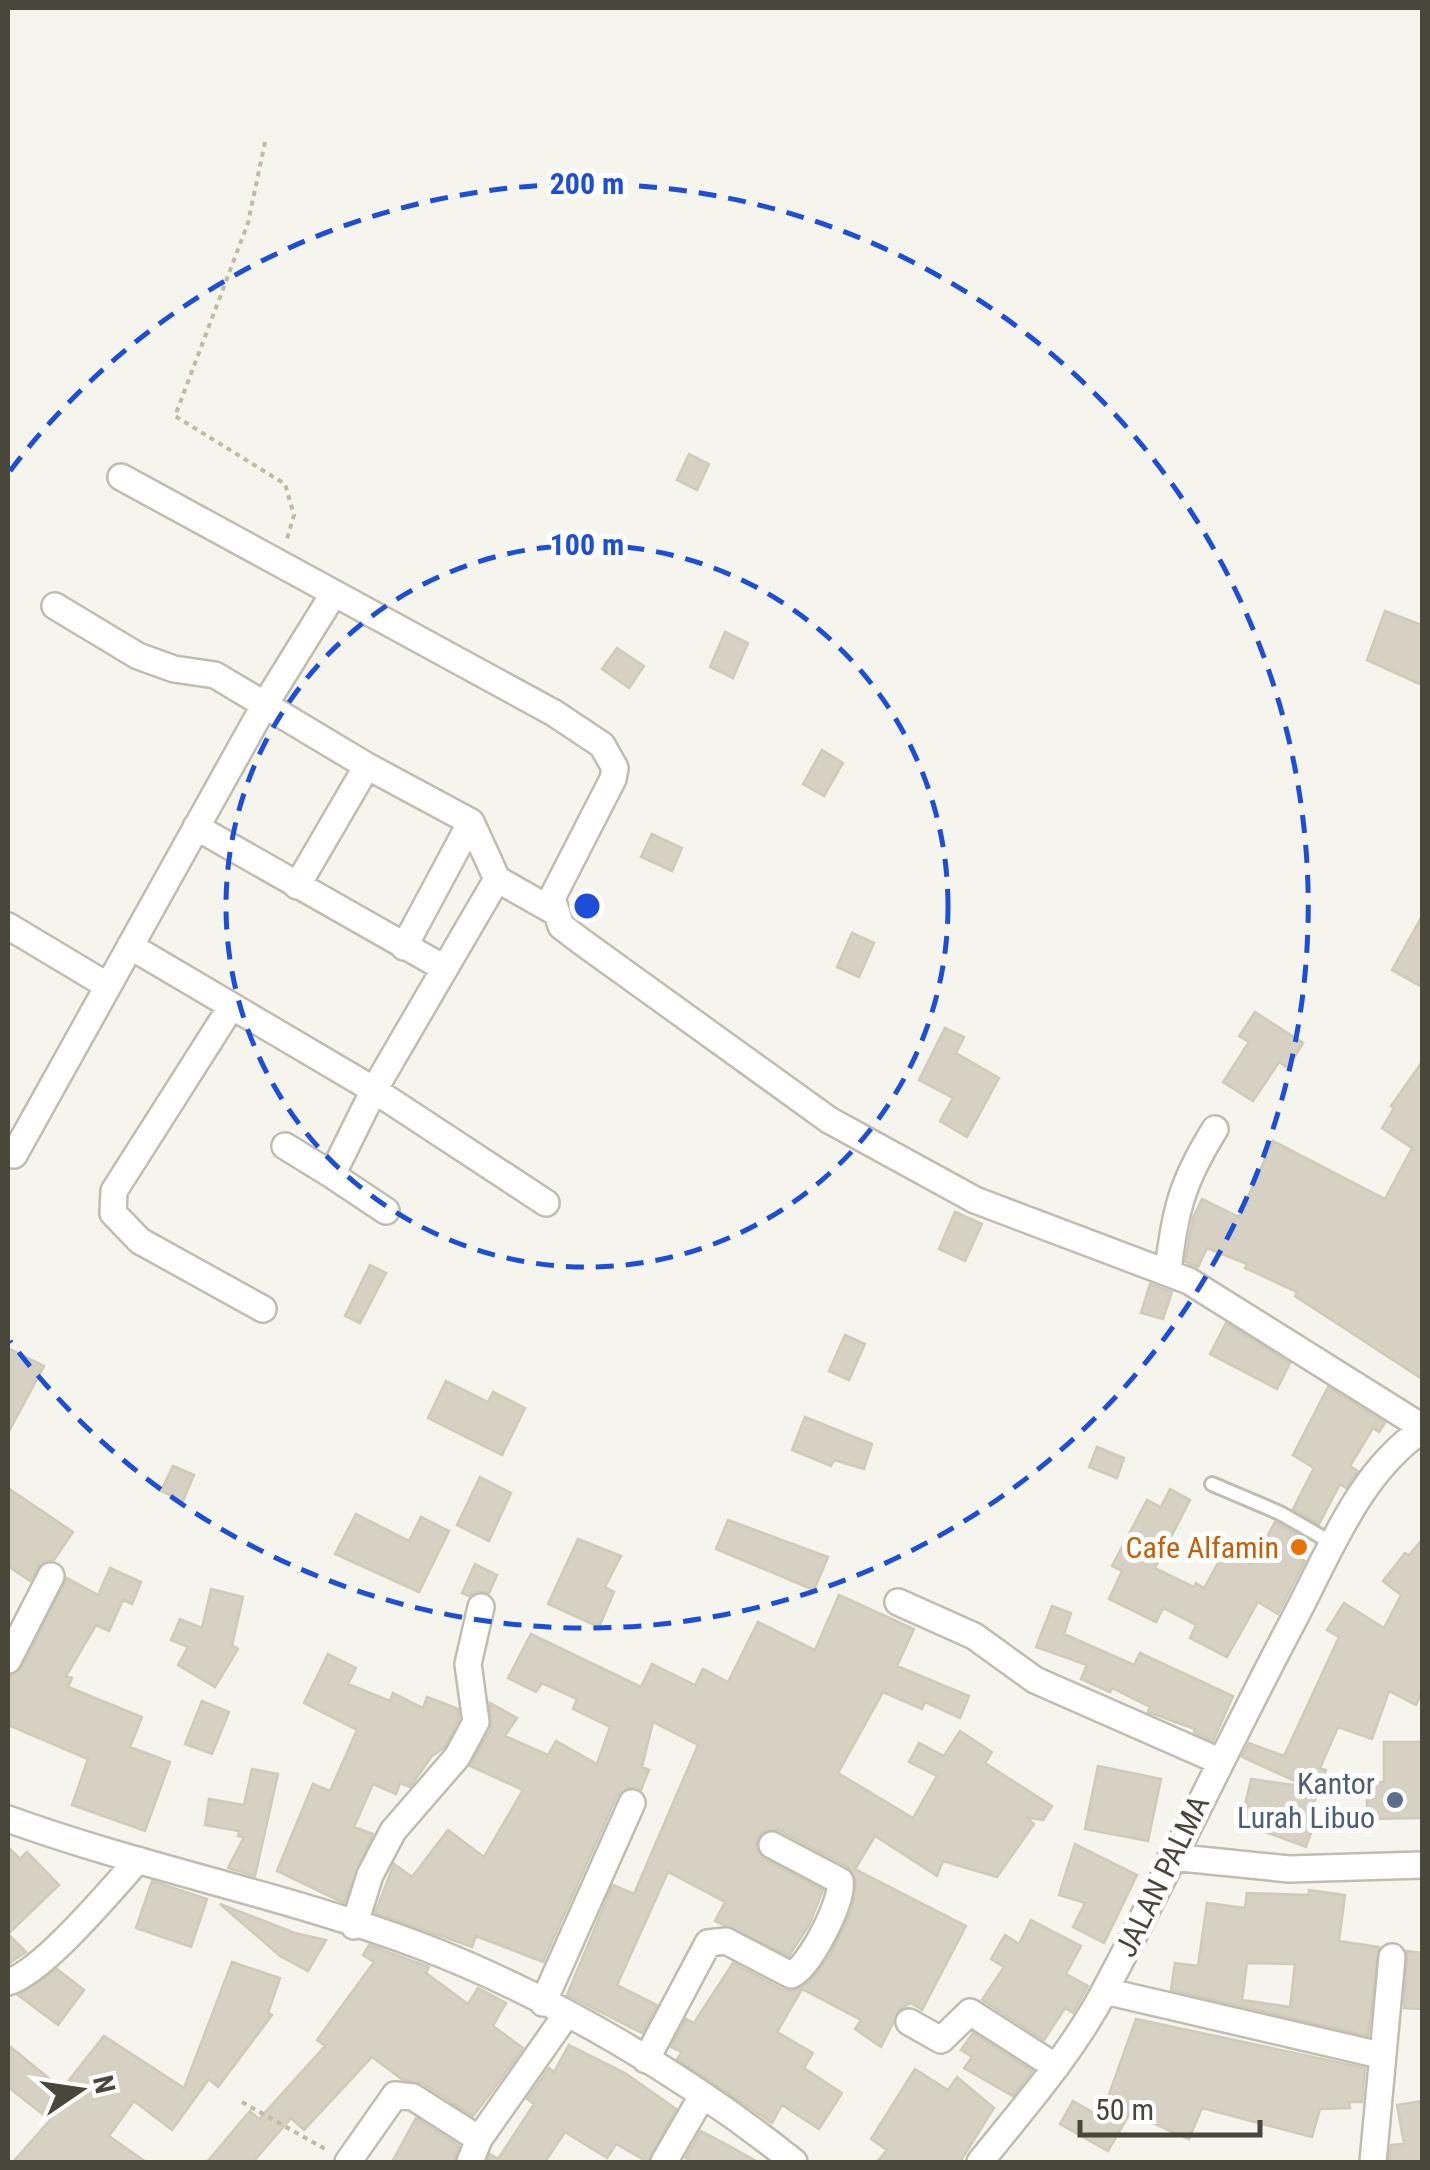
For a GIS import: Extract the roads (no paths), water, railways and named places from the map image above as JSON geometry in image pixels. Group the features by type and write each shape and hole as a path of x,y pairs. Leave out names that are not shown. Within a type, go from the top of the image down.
{"street":[{"path":"122,477 554,713 602,745 610,756 613,778 552,898 562,926 582,942 829,1120 975,1200 1168,1271 1422,1428"},
{"path":"14,1154 264,706 334,593"},
{"path":"56,606 138,656 215,675 367,766 471,822 497,879 555,912"},
{"path":"297,886 367,766"},
{"path":"404,947 471,822"},
{"path":"196,827 444,968"},
{"path":"332,1176 374,1090 497,879"},
{"path":"8,926 108,986"},
{"path":"130,946 374,1090 546,1203"},
{"path":"231,1006 114,1191 113,1212 140,1242 263,1309"},
{"path":"1168,1271 1175,1208 1193,1164 1215,1128"},
{"path":"285,1146 386,1211"},
{"name":"JALAN PALMA","path":"980,2162 1056,2067 1105,1991 1219,1761 1362,1492 1394,1449 1422,1428"},
{"path":"8,1660 51,1576"},
{"path":"898,1602 974,1636 1035,1680 1219,1761"},
{"path":"354,1926 370,1875 392,1830 457,1757 476,1722 468,1664 481,1607"},
{"path":"543,2003 632,1802"},
{"path":"8,1819 421,1946 566,2014 646,2060 787,2160"},
{"path":"646,2060 708,1943 726,1941 791,1974 804,1968 834,1910 840,1881 772,1845"},
{"path":"1172,1857 1289,1869 1422,1865"},
{"path":"8,1982 20,1978 40,1961 138,1860"},
{"path":"1374,2162 1380,2055 1392,1957"},
{"path":"1105,1991 1380,2055"},
{"path":"908,2022 941,2040 970,2012 1056,2067"},
{"path":"349,2162 395,2096 413,2097 475,2151 566,2014"},
{"path":"664,2162 701,2098"}],"lane":[{"path":"1212,1484 1280,1512 1334,1544"}],"place":[{"name":"Cafe Alfamin","path":"1299,1547"},
{"name":"Kantor Lurah Libuo","path":"1395,1800"}]}
